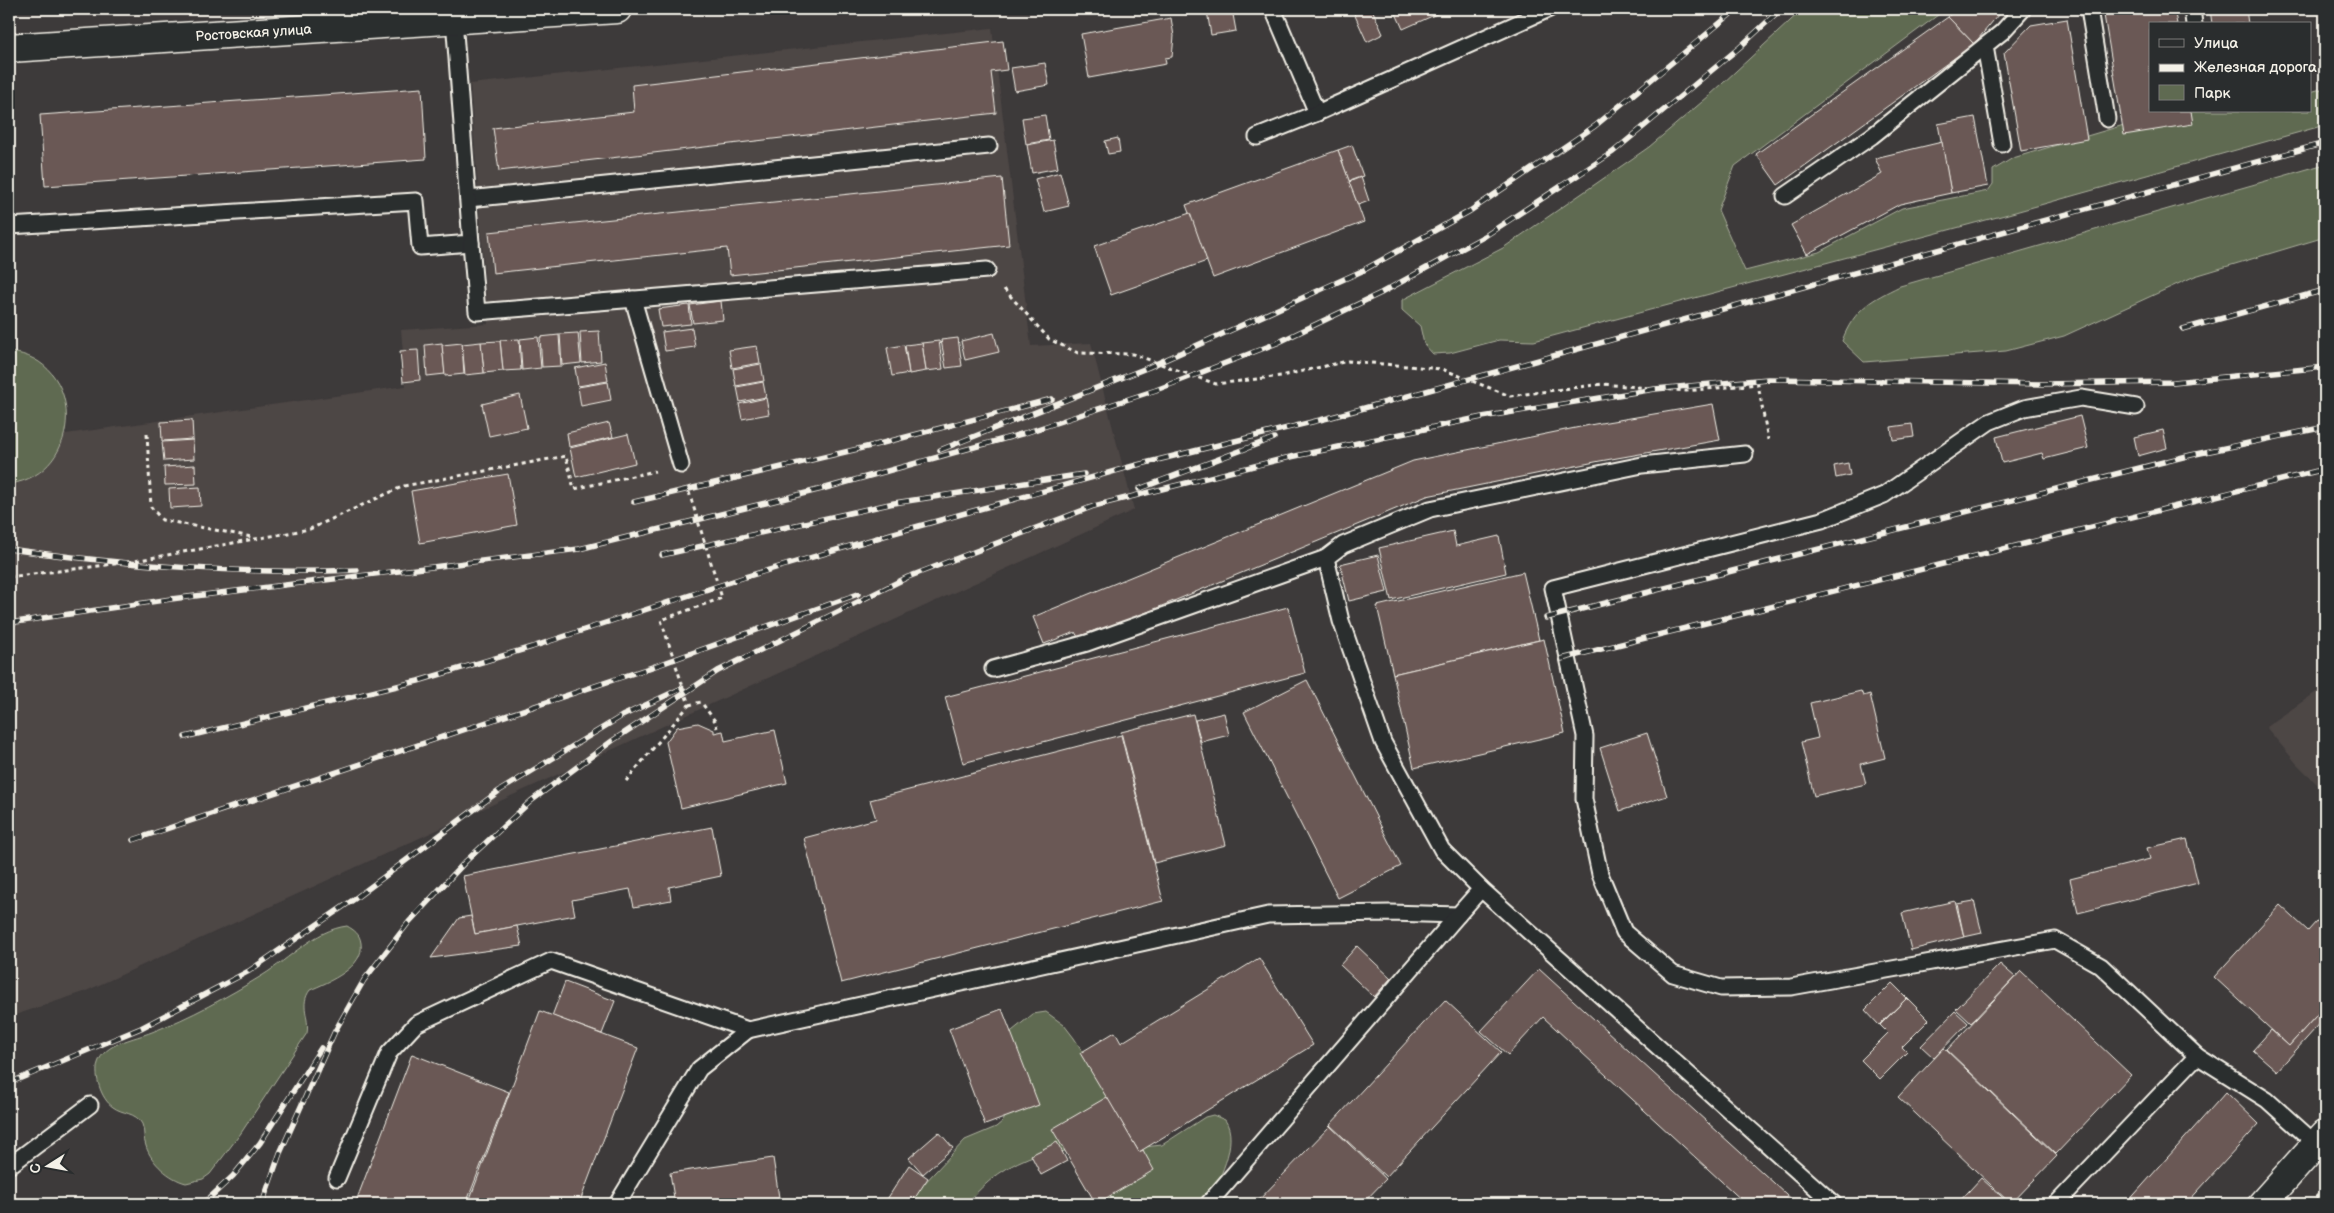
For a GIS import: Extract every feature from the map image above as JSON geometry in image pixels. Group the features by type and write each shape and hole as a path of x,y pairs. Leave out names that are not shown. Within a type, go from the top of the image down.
{"street":[{"name":"Ростовская улица","path":"9,48 377,16 454,19 617,9"},
{"path":"2262,1204 2321,1139"}],"lane":[{"path":"1273,9 1316,113"},
{"path":"1257,137 1316,113 1549,9"},
{"path":"1785,196 1872,136 2002,32 2023,9"},
{"path":"2089,9 2106,119"},
{"path":"2192,9 2194,22"},
{"path":"454,19 477,312 987,270"},
{"path":"1985,46 2002,144"},
{"path":"468,199 989,146"},
{"path":"9,226 416,201 420,247 471,243"},
{"path":"633,299 681,465"},
{"path":"2136,407 2081,398 2024,408 1990,422 1884,495 1822,520 1553,588 1585,736 1584,799 1600,874 1624,932 1673,974 1721,988 1791,987 2055,940 2101,966 2197,1056 2267,1100 2321,1139"},
{"path":"993,669 1086,643 1326,558 1343,545 1430,509 1642,465 1745,454"},
{"path":"1326,558 1341,621 1383,742 1442,850 1481,889 1834,1204"},
{"path":"1208,1204 1481,889"},
{"path":"617,1204 699,1069 748,1030 1268,915 1390,912 1458,915"},
{"path":"337,1178 389,1053 416,1024 551,961 748,1030"},
{"path":"2056,1204 2197,1056"},
{"path":"9,1166 90,1105"}],"path":[{"path":"987,270 1049,339 1078,353 1133,354 1216,384 1281,376 1348,361 1442,369 1510,396 1602,384 1686,391 1758,384 1768,442 1745,454"},
{"path":"147,434 151,507 162,520 255,538"},
{"path":"9,577 123,563 310,529 404,486 566,456 574,489 681,465 722,598 661,620 689,705"},
{"path":"626,781 689,705 700,702 715,721 717,728"},
{"path":"2311,1204 2325,1188"}],"shaded area":[{"path":"992,28 1031,346 1091,343 1134,510 84,992 9,1017 9,442 406,386 401,330 488,324 470,84"},
{"path":"2325,686 2325,792 2297,764 2266,727"}],"green space":[{"path":"1803,9 1946,9 1735,166 1718,210 1745,271 1819,252 1902,208 1988,191 1993,184 1993,170 2013,158 2168,112 2312,112 2312,91 2325,88 2325,125 2001,216 1534,341 1499,340 1450,353 1433,354 1424,344 1420,326 1402,310 1402,300 1503,248 1649,147 1709,96"},
{"path":"2325,164 2325,237 2195,276 2064,336 2006,351 1864,362 1842,341 1858,313 1872,301 1900,286"},
{"path":"9,352 34,359 52,374 63,394 66,416 63,439 52,460 34,476 9,484"},
{"path":"347,926 359,937 361,952 352,966 336,978 310,990 305,1001 307,1033 241,1133 210,1174 203,1179 186,1183 168,1174 148,1152 143,1127 139,1120 133,1115 117,1109 105,1099 97,1074 101,1056 113,1046 181,1020 209,1006 263,975 313,939 324,933"},
{"path":"1046,1012 1064,1025 1074,1038 1144,1147 1162,1145 1205,1117 1213,1115 1225,1120 1229,1129 1229,1151 1221,1174 1206,1204 1108,1204 1105,1195 1066,1151 1042,1153 1018,1162 990,1180 966,1204 905,1204 965,1140 996,1127 1003,1121 1010,1108 1007,1035 1033,1014"}],"building":[{"path":"1232,9 1236,31 1211,35 1207,11"},
{"path":"1352,9 1372,9 1383,34 1367,42"},
{"path":"1394,9 1448,9 1403,29"},
{"path":"1955,9 2003,9 1974,44 1948,17"},
{"path":"2103,9 2174,9 2177,22 2149,22 2149,112 2191,112 2193,124 2124,135"},
{"path":"2210,9 2246,9 2248,22 2212,22"},
{"path":"1948,17 1974,44 1778,185 1756,154"},
{"path":"1171,18 1174,36 1172,57 1165,58 1166,64 1089,78 1081,34"},
{"path":"2067,19 2087,139 2021,151 2004,53 2031,25"},
{"path":"1003,41 1007,70 991,72 996,113 499,171 493,128 634,112 632,85"},
{"path":"1045,63 1049,85 1015,91 1011,68"},
{"path":"422,88 426,159 45,186 40,115"},
{"path":"1045,115 1049,140 1026,144 1022,118"},
{"path":"1975,117 1988,186 1951,193 1938,124"},
{"path":"1118,138 1120,152 1108,154 1105,141"},
{"path":"1053,140 1058,168 1032,173 1027,145"},
{"path":"1942,142 1951,193 1900,204 1807,254 1791,225 1882,174 1875,158"},
{"path":"1352,145 1363,176 1349,181 1338,150"},
{"path":"1338,150 1364,222 1213,278 1186,205"},
{"path":"1060,172 1069,206 1044,212 1035,179"},
{"path":"1361,177 1369,201 1358,205 1349,182"},
{"path":"1002,178 1009,245 730,275 727,248 493,273 489,232"},
{"path":"1190,213 1207,261 1111,295 1094,246"},
{"path":"721,301 723,320 693,323 690,305"},
{"path":"689,305 691,324 661,327 658,309"},
{"path":"692,328 695,347 665,351 662,332"},
{"path":"599,331 601,361 582,363 580,332"},
{"path":"578,333 581,363 562,365 560,334"},
{"path":"994,333 999,352 965,360 961,341"},
{"path":"559,335 561,366 542,367 540,337"},
{"path":"538,337 541,368 522,370 520,339"},
{"path":"958,338 962,366 946,368 941,340"},
{"path":"519,339 521,370 503,371 500,340"},
{"path":"500,341 503,371 484,373 481,342"},
{"path":"939,341 943,369 926,371 922,343"},
{"path":"481,342 484,373 465,375 462,344"},
{"path":"442,343 445,374 427,376 425,345"},
{"path":"462,343 464,374 445,376 442,345"},
{"path":"922,343 926,371 909,374 905,345"},
{"path":"904,345 909,373 892,376 887,348"},
{"path":"757,346 760,363 732,368 729,350"},
{"path":"418,350 420,380 403,382 400,351"},
{"path":"605,362 608,381 578,386 575,368"},
{"path":"761,364 764,381 736,386 733,369"},
{"path":"608,382 611,400 581,406 578,387"},
{"path":"763,382 766,397 740,402 737,387"},
{"path":"520,395 527,428 489,436 482,404"},
{"path":"766,398 769,414 742,419 739,404"},
{"path":"1713,404 1720,440 1600,461 1427,496 1099,632 1098,629 1078,637 1075,632 1044,644 1033,617 1413,461 1595,424"},
{"path":"2080,416 2088,448 2044,459 2042,453 2002,463 1996,437"},
{"path":"192,420 193,439 162,441 161,422"},
{"path":"609,423 613,437 569,447 567,433"},
{"path":"1912,424 1914,437 1893,440 1891,427"},
{"path":"2163,430 2167,448 2138,456 2134,437"},
{"path":"628,434 635,463 576,477 570,448"},
{"path":"193,440 194,459 164,461 162,442"},
{"path":"1848,463 1850,475 1836,478 1834,466"},
{"path":"195,465 196,484 165,485 164,467"},
{"path":"508,474 517,525 420,543 411,491"},
{"path":"200,487 201,506 170,508 169,489"},
{"path":"1453,531 1456,546 1499,536 1506,573 1391,600 1379,548"},
{"path":"1378,555 1387,592 1349,601 1340,564"},
{"path":"1523,572 1539,640 1393,674 1377,606"},
{"path":"1288,607 1305,673 963,763 945,697"},
{"path":"1544,639 1565,733 1414,768 1393,674"},
{"path":"1307,680 1401,866 1338,898 1244,712"},
{"path":"1861,691 1863,696 1870,694 1885,758 1861,764 1866,784 1814,796 1801,742 1818,738 1810,703"},
{"path":"1224,713 1229,735 1201,742 1195,720"},
{"path":"1193,714 1226,845 1154,863 1121,732"},
{"path":"698,723 714,730 714,733 723,731 725,741 775,730 787,783 681,808 666,742 677,727"},
{"path":"1647,733 1667,796 1620,811 1600,748"},
{"path":"1121,735 1163,901 841,983 804,838 876,819 870,800"},
{"path":"712,827 721,876 669,887 671,900 634,907 630,889 572,900 575,915 475,934 463,876"},
{"path":"2187,839 2198,883 2078,913 2070,879 2150,859 2147,848"},
{"path":"1955,901 1964,937 1911,950 1902,913"},
{"path":"1974,901 1982,933 1964,937 1957,904"},
{"path":"2280,905 2308,931 2325,912 2325,1006 2289,1046 2214,977"},
{"path":"471,916 475,934 517,926 522,946 431,958 459,918"},
{"path":"1357,946 1391,978 1374,997 1340,965"},
{"path":"1259,958 1313,1045 1139,1152 1080,1053 1115,1032 1121,1043"},
{"path":"2000,964 2015,977 1971,1023 1956,1009"},
{"path":"1539,969 1797,1204 1746,1204 1543,1017 1508,1055 1481,1031"},
{"path":"2021,971 2131,1075 2056,1154 1947,1050"},
{"path":"565,982 615,1001 602,1034 552,1016"},
{"path":"1892,983 1907,998 1879,1025 1865,1010"},
{"path":"1907,998 1929,1020 1902,1047 1907,1052 1880,1079 1861,1060 1888,1033 1880,1025"},
{"path":"1445,1000 1501,1052 1386,1177 1330,1125"},
{"path":"2325,1006 2325,1018 2277,1071 2253,1050 2271,1030 2289,1046"},
{"path":"1002,1009 1039,1105 985,1125 949,1029"},
{"path":"540,1011 638,1048 579,1204 468,1204"},
{"path":"1955,1011 1968,1023 1934,1058 1921,1046"},
{"path":"1944,1048 2057,1156 2011,1204 1898,1097"},
{"path":"412,1054 509,1092 466,1204 355,1204"},
{"path":"2226,1092 2259,1124 2186,1204 2126,1204"},
{"path":"1107,1097 1139,1152 1143,1150 1154,1170 1096,1204 1052,1129"},
{"path":"1330,1126 1386,1179 1362,1204 1255,1204"},
{"path":"939,1132 953,1148 923,1174 909,1158"},
{"path":"1057,1142 1067,1161 1041,1175 1031,1155"},
{"path":"773,1158 780,1204 675,1204 670,1173"},
{"path":"909,1165 928,1178 911,1204 884,1204"},
{"path":"1981,1178 2010,1204 1957,1204"}],"railway":[{"path":"940,450 1149,367 1362,271 1470,211 1595,126 1737,9"},
{"path":"9,623 171,599 579,549 822,489 1025,433 1156,390 1277,343 1381,293 1485,236 1613,152 1740,47 1781,9"},
{"path":"185,737 418,681 532,647 745,577 894,533 1133,466 1328,418 2325,143"},
{"path":"2183,329 2325,290"},
{"path":"262,1204 280,1153 335,1031 364,980 409,922 466,861 531,801 612,741 718,671 908,577 1094,506 1286,458 1482,417 1655,389 1768,379 2040,384 2174,382 2325,367"},
{"path":"634,502 879,444 1052,399"},
{"path":"1546,618 2191,455 2325,427"},
{"path":"1139,489 1274,438"},
{"path":"1561,659 2325,469"},
{"path":"662,555 894,503 1084,474"},
{"path":"9,549 96,560 226,570 357,570"},
{"path":"133,840 661,664 858,594"},
{"path":"9,1083 141,1028 249,971 353,900 499,791 622,716 682,688"},
{"path":"203,1204 233,1176 260,1143 321,1048"}]}
